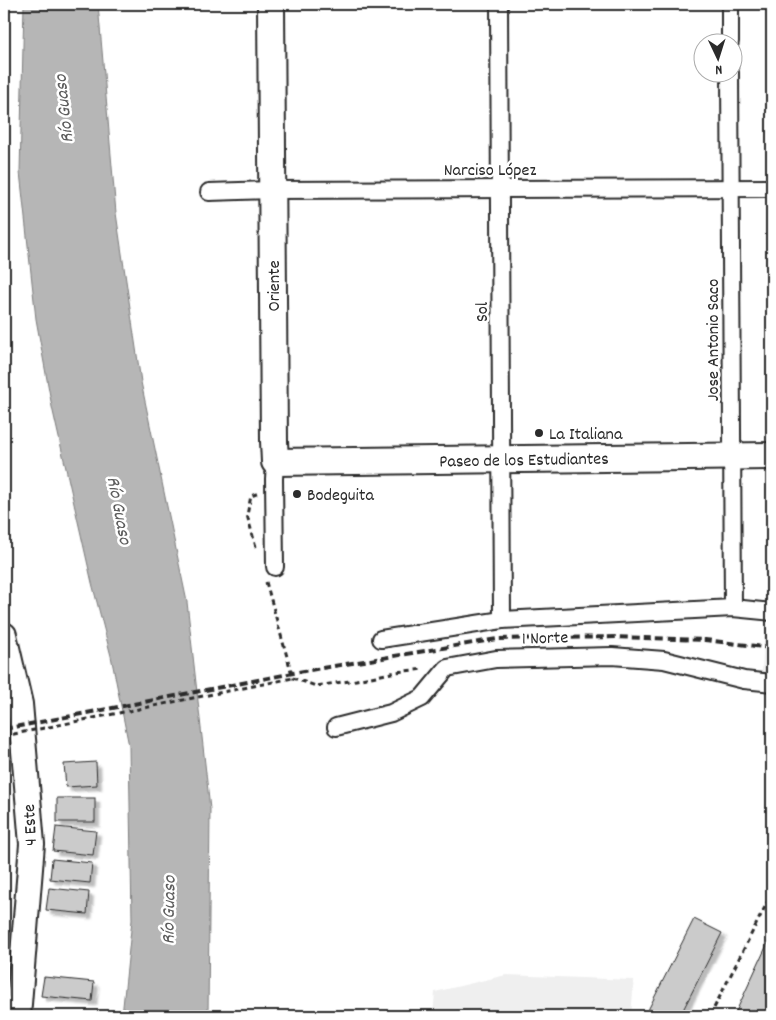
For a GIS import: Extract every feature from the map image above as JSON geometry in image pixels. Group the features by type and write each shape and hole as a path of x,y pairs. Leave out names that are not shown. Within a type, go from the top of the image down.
{"main road":[{"name":"Oriente","path":"272,4 275,462"},
{"name":"Paseo de los Estudiantes","path":"275,462 772,456"},
{"name":"4 Este","path":"4,635 20,704 32,844 18,1016"}],"street":[{"name":"Sol","path":"500,4 502,620"},
{"path":"730,4 730,32"},
{"name":"Jose Antonio Saco","path":"730,82 733,608"},
{"name":"Narciso López","path":"208,192 272,190 772,188"},
{"name":"Oriente","path":"275,462 275,567"},
{"name":"1 Norte","path":"381,639 502,620 733,608 772,612"},
{"name":"1 Norte","path":"447,668 496,659 612,656 664,660 744,680 772,683"},
{"path":"336,727 390,713 422,698 447,668"}],"path":[{"path":"4,736 293,678 316,686 396,672 447,668"},
{"path":"710,1016 772,893"}],"shaded area":[{"path":"764,636 772,636 772,673 762,672"},
{"path":"506,975 634,980 631,1016 433,1016 435,992"}],"water":[{"name":"Río Guaso","path":"24,4 98,4 116,213 141,382 187,602 210,809 208,1016 122,1016 132,920 129,746 111,656 92,583 52,407 36,319 20,172"}],"building":[{"path":"96,762 97,785 66,787 64,764"},
{"path":"57,798 95,798 95,822 57,822"},
{"path":"56,827 96,831 93,855 53,851"},
{"path":"52,859 92,863 90,883 50,879"},
{"path":"49,888 89,892 87,914 46,910"},
{"path":"694,919 722,933 680,1016 645,1016"},
{"path":"772,934 772,998 764,1016 734,1016"},
{"path":"44,977 94,982 92,1001 41,996"},
{"path":"456,1011 507,1016 455,1016"}],"railway":[{"path":"4,729 304,671 497,639 616,637 705,640 772,648"}],"place":[{"name":"La Italiana","path":"539,433"},
{"name":"Bodeguita","path":"297,494"}]}
